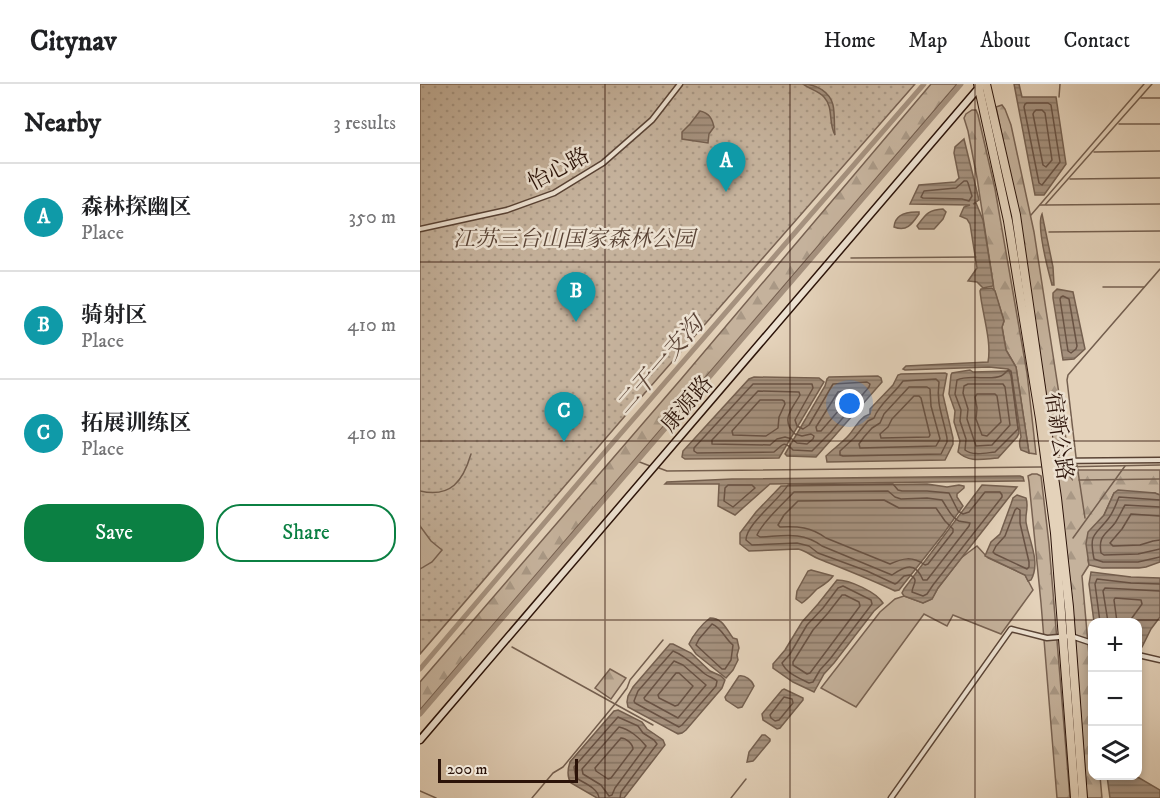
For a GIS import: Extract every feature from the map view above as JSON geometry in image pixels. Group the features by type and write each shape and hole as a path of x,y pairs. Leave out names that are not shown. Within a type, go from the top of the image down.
{"highway":[{"name":"宿新公路","path":"981,85 1016,215 1048,460 1060,520 1076,798"},
{"name":"宿新公路","path":"1067,637 1083,798"}],"street":[{"name":"怡心路","path":"420,229 507,210 554,193 603,163 652,120 680,84"},
{"name":"康源路","path":"420,740 981,85"},
{"path":"1048,460 1160,460"},
{"path":"891,798 1011,629 1047,638 1067,637 1088,643"},
{"path":"1142,656 1160,660"}],"green space":[{"name":"江苏三台山国家森林公园","path":"420,84 915,84 420,654"},
{"path":"931,84 957,84 420,710 420,682"},
{"path":"1002,105 1011,125 1034,232 1068,452 1065,456 1055,454 1019,218 996,107"},
{"path":"972,110 976,110 978,115 995,189 1027,373 1036,454 1029,453 1016,367 1006,350 1002,327 1004,321 994,289 977,178 964,118"},
{"path":"1072,470 1160,470 1160,495 1114,493 1088,560 1089,565 1082,576 1088,644 1088,780 1100,780 1102,798 1087,798 1072,598 1058,478 1060,474 1064,474 1072,479"},
{"path":"1032,474 1041,476 1049,544 1070,798 1057,798 1028,476"},
{"path":"420,526 431,541 442,550 432,562 420,569"},
{"path":"977,546 988,558 1025,575 1033,590 1001,634 953,615 947,626 924,614 856,707 821,688 880,612 895,599 904,596 923,603 932,599 961,558"},
{"path":"610,669 626,678 611,699 595,688"}],"water":[{"path":"803,84 817,87 829,96 834,109 835,135 827,101 819,93"},
{"path":"1014,84 1019,84 1022,97 1056,97 1066,164 1044,195 1035,195"},
{"path":"700,111 710,116 714,127 709,134 708,143 682,139 682,132"},
{"path":"964,139 979,200 973,204 976,203 983,220 993,283 993,286 983,288 977,282 968,281 977,268 970,224 967,219 960,216 964,207 970,205 910,204 919,185 955,182 959,178 954,153 955,147"},
{"path":"943,209 946,212 943,219 934,229 919,229 917,226 928,213"},
{"path":"919,212 906,228 894,227 896,220 902,215"},
{"path":"1042,214 1053,267 1054,285 1052,285 1043,248 1040,228"},
{"path":"992,288 1004,321 1002,327 1006,350 1016,367 1029,453 1021,450 1020,446 1021,437 1011,371 1008,369 989,367 903,369 906,366 988,362 988,336 980,291"},
{"path":"1057,289 1073,292 1085,349 1074,359 1063,360 1053,298 1053,293"},
{"path":"970,370 973,372 1009,371 1011,376 1019,433 998,458 972,459 958,452 960,441 954,422 955,411 949,394 951,375"},
{"path":"947,374 943,395 953,444 945,460 827,462 826,456 866,415 870,414 870,409 893,385 898,375"},
{"path":"878,376 882,382 816,457 785,454 829,377"},
{"path":"754,377 819,378 824,382 779,458 685,459 682,457 683,451 749,379"},
{"path":"1020,476 1024,481 770,484 735,515 718,506 719,484 665,484 667,482 732,479"},
{"path":"927,484 947,487 964,486 957,494 963,506 899,590 895,591 798,549 749,551 740,544 740,533 781,486"},
{"path":"982,485 1017,487 938,588 932,599 923,603 904,596 902,593 904,589"},
{"path":"1118,490 1160,495 1160,562 1139,568 1102,568 1089,565 1086,544 1088,532 1104,515 1114,493"},
{"path":"1017,495 1026,498 1026,522 1035,559 1034,573 1028,581 1025,575 985,556 991,542 1000,534 1013,498"},
{"path":"808,571 833,576 802,603 796,599 797,591"},
{"path":"1091,572 1160,578 1160,617 1142,647 1142,618 1093,618 1089,584"},
{"path":"837,580 862,587 883,603 874,611 824,674 814,692 793,682 773,668 773,664 785,650 802,622"},
{"path":"710,618 721,622 733,638 737,639 738,660 726,678 696,654 689,644"},
{"path":"670,644 691,653 710,671 725,680 722,688 686,730 678,734 628,707 627,702 633,687"},
{"path":"739,676 748,678 754,686 742,707 738,708 725,697"},
{"path":"784,689 803,700 777,729 763,720 762,714"},
{"path":"618,710 642,722 647,729 663,740 665,745 624,798 597,798 571,783 568,775 569,764 614,711"},
{"path":"762,735 770,741 753,761 747,762 749,752"},
{"path":"1108,780 1142,780 1160,790 1160,798 1110,798"}],"waterway":[{"name":"二干一支沟","path":"420,669 924,84"},
{"path":"420,714 961,84"},
{"path":"1059,97 1060,84"},
{"path":"1031,215 1144,84"},
{"path":"1040,205 1045,205 1152,84"},
{"path":"1141,98 1160,98"},
{"path":"1119,124 1160,124"},
{"path":"1094,152 1160,151"},
{"path":"1070,179 1160,178"},
{"path":"1046,205 1160,204"},
{"path":"1049,232 1160,231"},
{"path":"851,258 976,257"},
{"path":"1076,457 1068,375 1160,269"},
{"path":"1103,287 1144,287"},
{"path":"420,491 440,492 454,485 464,472 471,454"},
{"path":"637,461 650,466"},
{"path":"1077,465 1085,518"},
{"path":"1057,467 1160,465"},
{"path":"1073,538 1125,466"},
{"path":"659,468 667,471 1041,467"},
{"path":"1079,480 1160,479"},
{"path":"532,798 553,773 563,767 615,704 630,680 663,640"},
{"path":"512,647 653,725"},
{"path":"731,798 746,779"},
{"path":"420,791 436,798"}],"place":[{"name":"森林探幽区","path":"726,192"},
{"name":"骑射区","path":"576,322"},
{"name":"拓展训练区","path":"564,442"}]}
